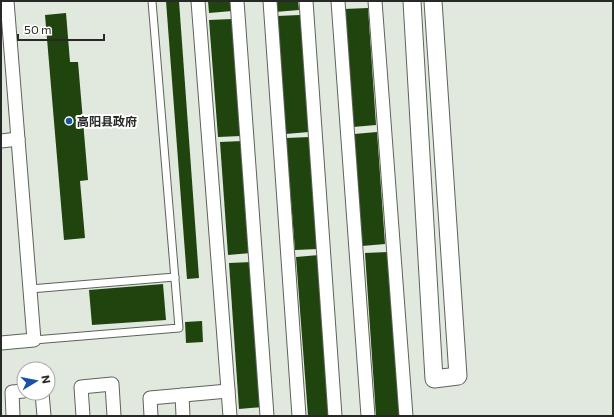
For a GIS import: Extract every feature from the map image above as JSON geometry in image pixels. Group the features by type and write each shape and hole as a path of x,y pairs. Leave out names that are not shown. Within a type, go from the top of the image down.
{"street":[{"path":"1,343 34,340 7,1"},
{"path":"198,1 230,416"},
{"path":"237,1 266,416"},
{"path":"270,1 299,416"},
{"path":"306,1 335,416"},
{"path":"338,1 368,416"},
{"path":"375,1 406,416"},
{"path":"412,1 434,379 458,376 433,1"},
{"path":"1,141 18,139"},
{"path":"84,416 81,387 112,384 114,416"},
{"path":"151,416 150,398 228,391"},
{"path":"13,416 12,392 16,392"},
{"path":"182,395 183,416"},
{"path":"43,401 44,416"}],"lane":[{"path":"34,340 179,328 152,1"},
{"path":"30,289 175,277"}],"building":[{"path":"166,1 179,1 199,278 187,279"},
{"path":"208,1 231,1 232,11 209,13"},
{"path":"275,1 298,1 299,10 275,12"},
{"path":"368,8 376,125 353,127 344,9"},
{"name":"高阳县政府","path":"66,13 70,62 78,62 88,180 80,181 85,238 64,240 45,15"},
{"path":"300,15 309,132 285,134 277,16"},
{"path":"232,19 241,136 218,137 209,20"},
{"path":"377,132 385,244 362,246 354,134"},
{"path":"310,137 318,249 295,250 286,138"},
{"path":"243,141 251,253 228,255 220,142"},
{"path":"388,252 400,416 376,416 365,253"},
{"path":"319,255 331,415 308,416 296,257"},
{"path":"252,262 263,407 239,409 229,263"},
{"path":"163,284 166,320 92,325 89,290"},
{"path":"202,321 203,342 186,343 185,322"}],"place":[{"name":"高阳县政府","path":"69,121"}]}
